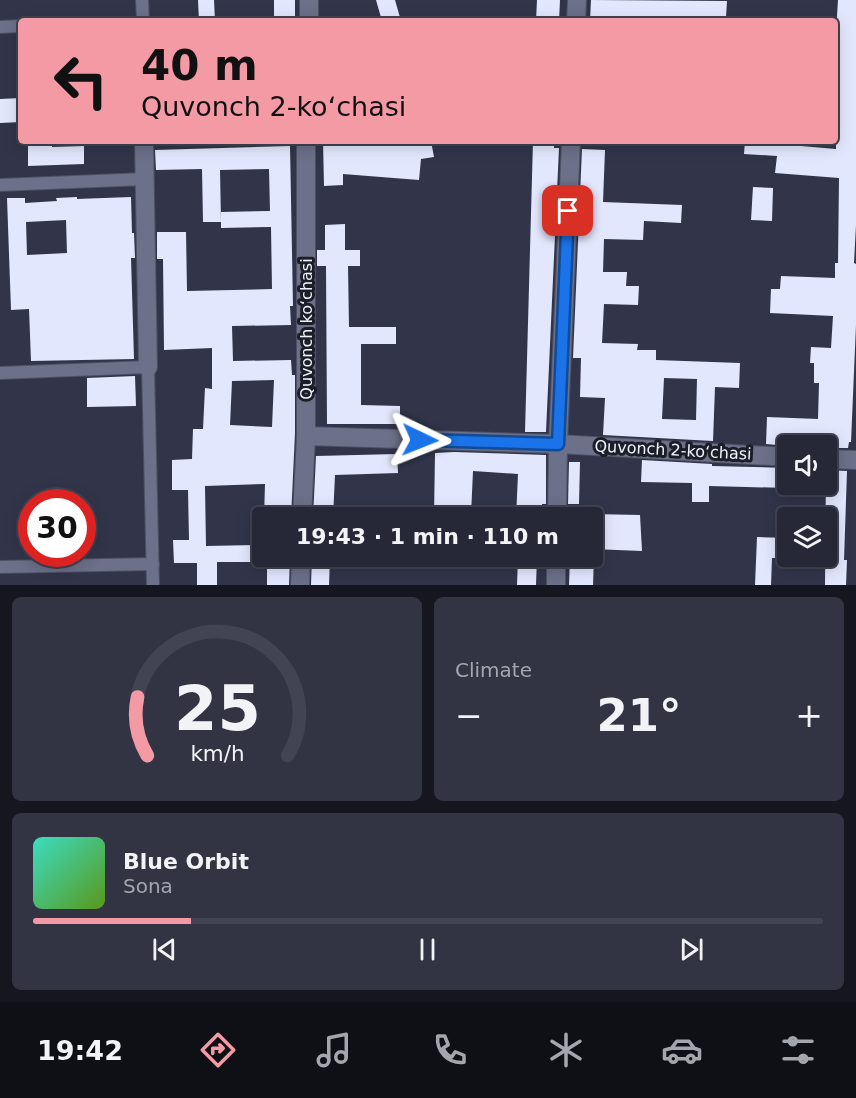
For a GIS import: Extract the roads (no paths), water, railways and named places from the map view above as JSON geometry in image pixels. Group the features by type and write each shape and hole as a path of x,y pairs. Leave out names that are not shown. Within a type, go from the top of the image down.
{"street":[{"path":"309,0 309,18"},
{"path":"576,18 577,0"},
{"path":"144,144 148,368"},
{"name":"Quvonch koʻchasi","path":"303,507 306,436 306,144"},
{"path":"557,507 571,144"},
{"name":"Quvonch 2-koʻchasi","path":"306,436 558,444 777,456"},
{"path":"837,459 856,460"},
{"path":"300,585 301,567"},
{"path":"556,567 556,585"}],"lane":[{"path":"142,0 143,18"},
{"path":"0,27 18,27"},
{"path":"0,185 145,179"},
{"path":"0,373 148,368 153,585"},
{"path":"0,567 153,564"}]}
